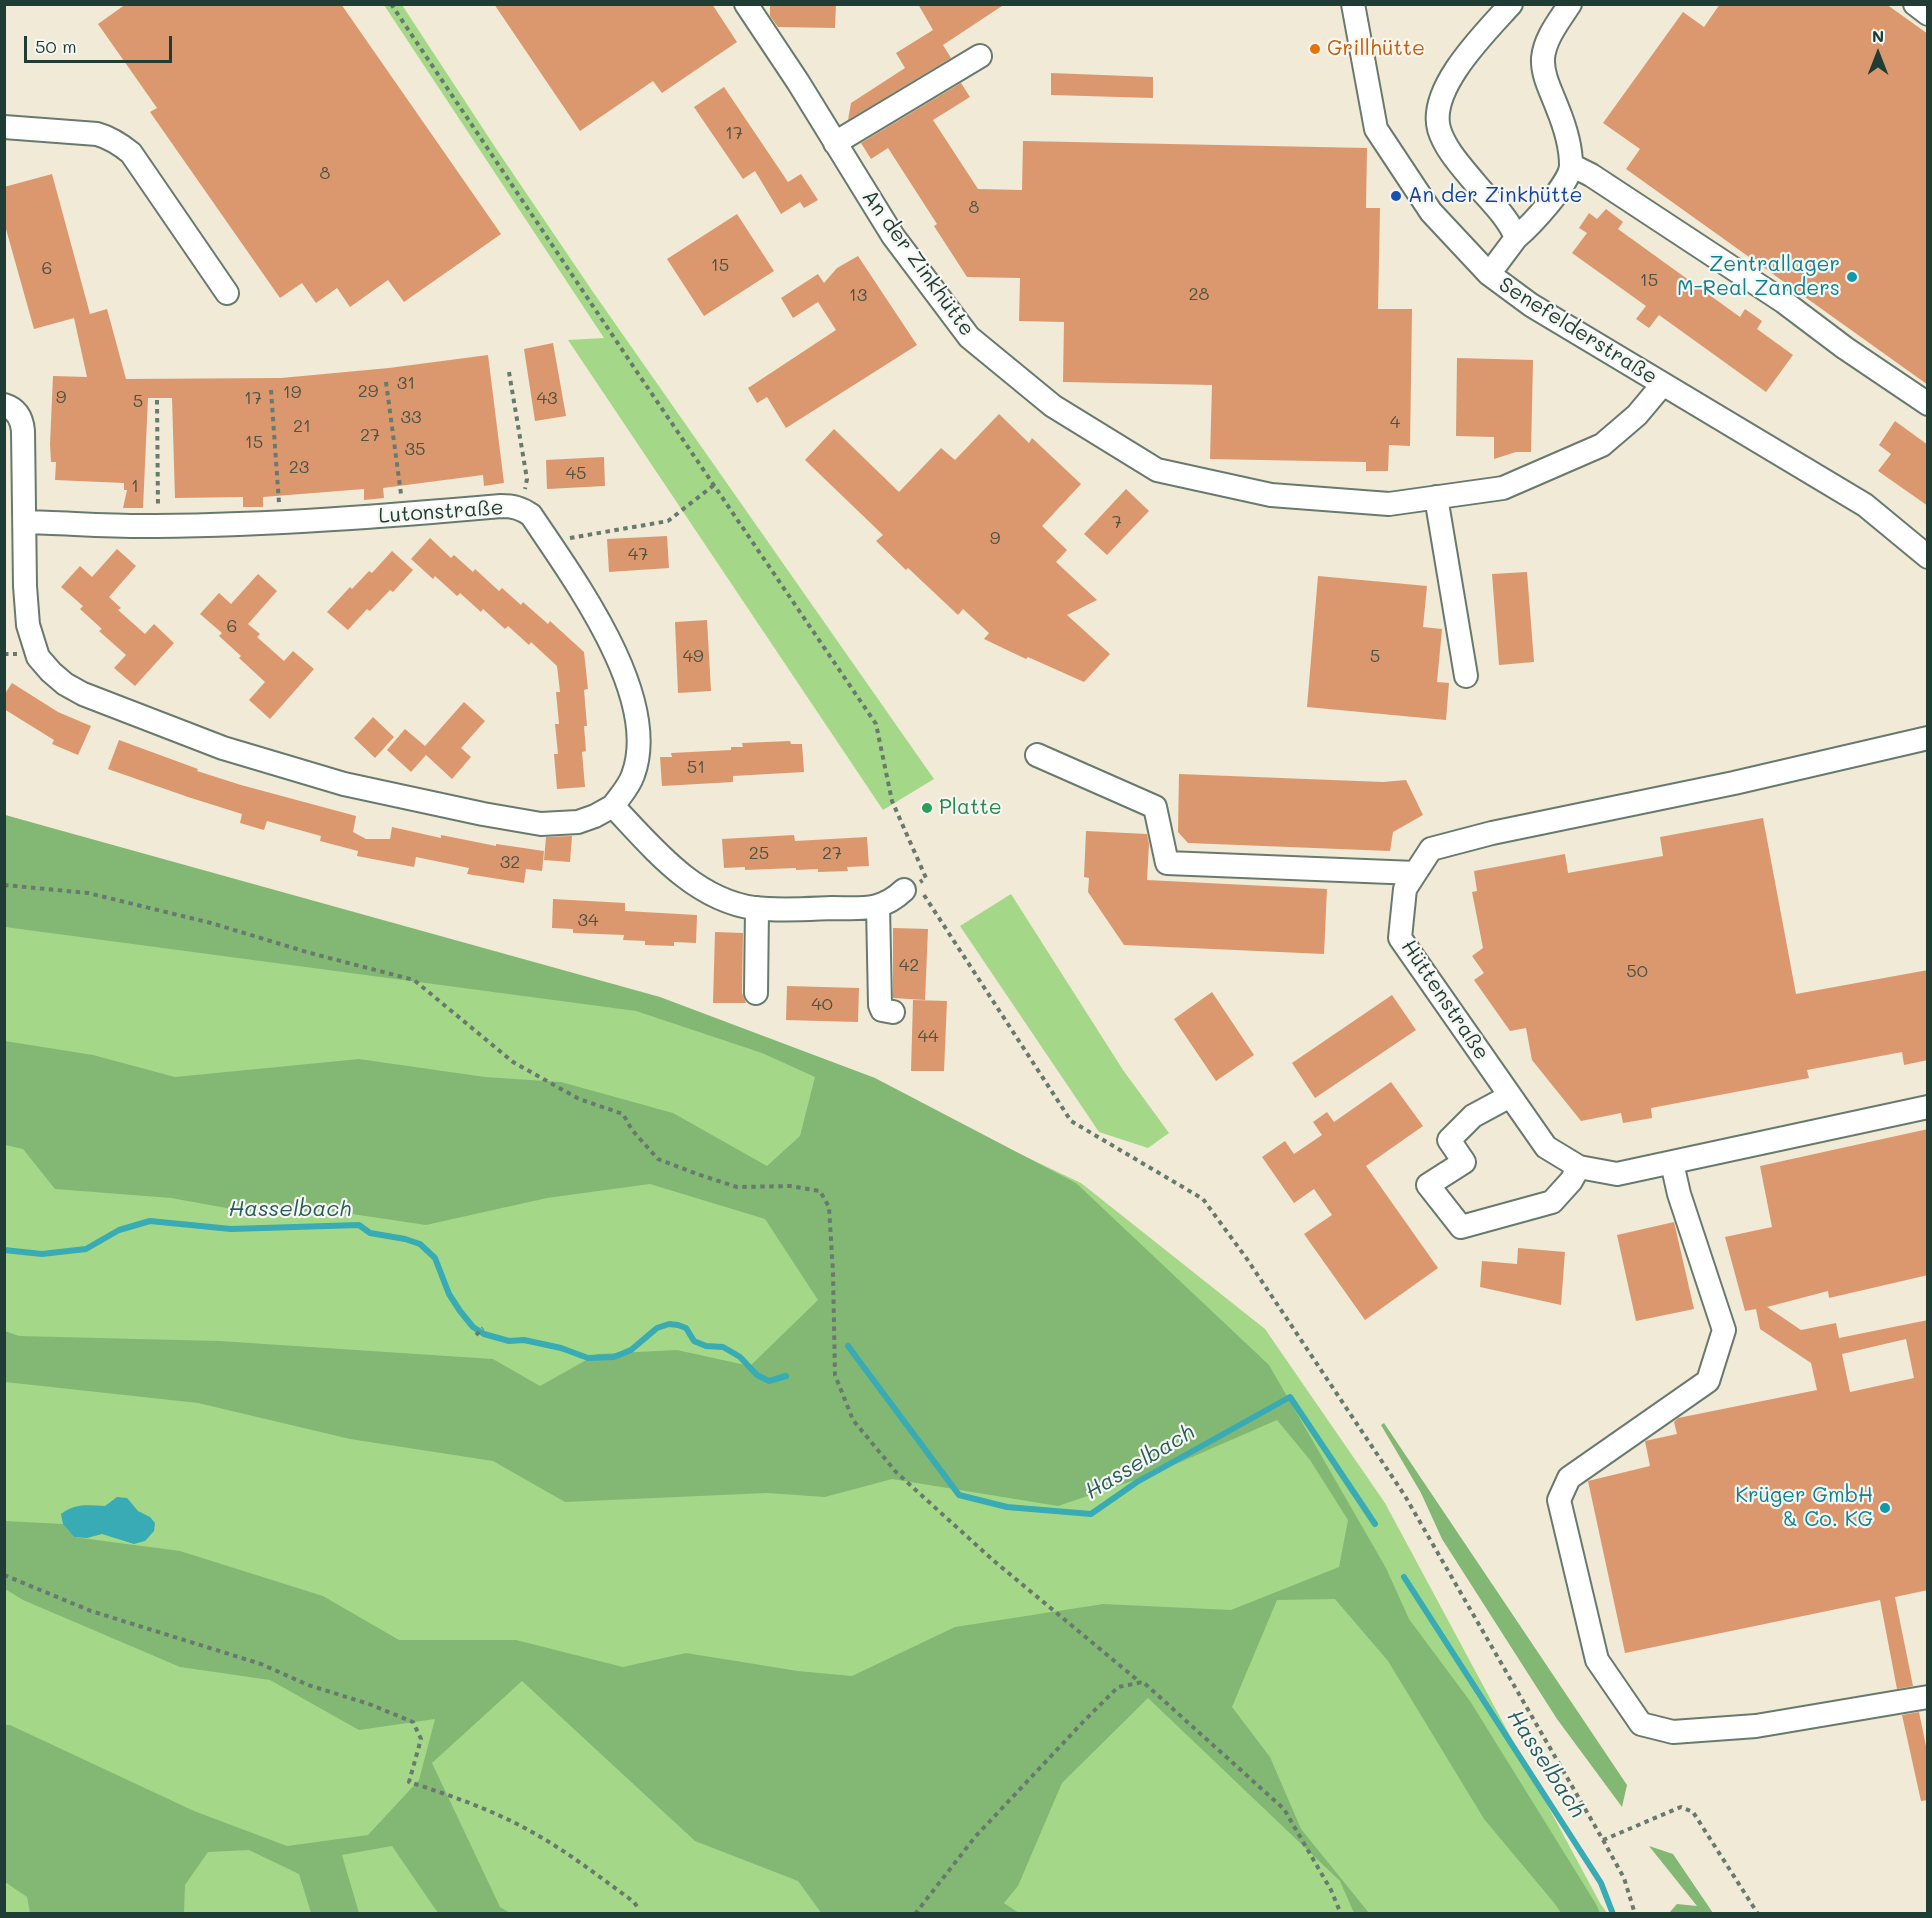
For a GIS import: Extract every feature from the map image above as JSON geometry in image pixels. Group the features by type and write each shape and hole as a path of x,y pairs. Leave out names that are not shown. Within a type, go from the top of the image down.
{"street":[{"name":"An der Zinkhütte","path":"746,4 798,82 893,236 969,337 1053,406 1157,470 1271,495 1389,504 1503,488 1602,445 1637,415 1663,384"},
{"name":"Senefelderstraße","path":"1353,4 1376,129 1431,212 1489,274 1531,305 1865,505 1928,557"},
{"path":"1511,4 1478,41 1458,69 1442,95 1437,110 1440,129 1450,151 1497,209 1516,238"},
{"path":"1489,274 1516,238 1566,181 1571,165 1563,123 1545,75 1543,57 1550,35 1569,4"},
{"path":"1915,4 1928,14"},
{"path":"835,143 980,56"},
{"path":"4,127 97,134 109,137 120,144 130,153 227,293"},
{"path":"1571,165 1591,175 1774,296 1845,348 1928,404"},
{"path":"4,405 14,410 22,424 24,439 26,602 32,641 38,657 51,672 65,684 83,694 223,748 344,784 483,814 541,824 566,823 587,820 613,806 690,882 728,902 757,908 779,909 878,906 915,890"},
{"path":"1436,497 1466,676"},
{"name":"Lutonstraße","path":"25,522 158,526 280,522 501,506 521,508 531,515 605,631 621,665 636,712 638,745 635,771 626,789 613,806"},
{"name":"Hüttenstraße","path":"1928,738 1734,783 1492,833 1431,849 1405,889 1400,938 1546,1147 1578,1167 1617,1174 1928,1107"},
{"path":"1037,755 1155,807 1167,862 1415,873"},
{"path":"878,906 880,1005 882,1010 892,1012"},
{"path":"756,993 757,908"},
{"path":"1510,1096 1473,1116 1449,1140 1464,1162 1428,1185 1461,1227 1552,1202 1571,1181 1578,1167"},
{"path":"1672,1163 1682,1204 1724,1330 1708,1381 1569,1478 1559,1500 1597,1660 1641,1724 1673,1732 1756,1726 1928,1697"}],"path":[{"path":"391,4 634,369 876,724 892,801 926,878 915,890 1071,1121 1203,1199 1247,1259 1406,1496 1624,1878 1635,1914"},
{"path":"509,372 527,479 521,508"},
{"path":"386,382 404,514"},
{"path":"271,390 280,522"},
{"path":"158,400 158,526"},
{"path":"547,542 668,521 714,485"},
{"path":"4,885 88,893 211,923 310,953 414,980 513,1062 579,1099 623,1114 632,1130 658,1159 737,1186 790,1186 820,1191 829,1207 835,1375 853,1420 896,1472 994,1561 1141,1683 1143,1682 1284,1809 1331,1890 1341,1914"},
{"path":"476,1335 483,1328"},
{"path":"4,1575 91,1611 261,1664 308,1685 369,1704 413,1722 421,1739 410,1782 481,1806 533,1832 584,1866 638,1908"},
{"path":"915,1914 975,1837 1083,1722 1118,1687 1141,1683"},
{"path":"1603,1840 1681,1807 1693,1812 1758,1914"}],"green space":[{"path":"384,5 402,5 593,292 934,779 883,810 568,340 604,338"},
{"path":"5,815 659,1004 872,1084 1081,1183 1265,1329 1385,1503 1607,1913 5,1914"},
{"path":"5,815 660,997 875,1078 1076,1183 1269,1365 1386,1568 1409,1619 1470,1701 1600,1913 1561,1913 1484,1819 1388,1661 1335,1599 1277,1600 1232,1707 1270,1757 1301,1829 1369,1913 1354,1913 1340,1881 1148,1698 1062,1783 1018,1886 1004,1903 1019,1913 822,1914 798,1881 695,1841 522,1681 432,1763 500,1907 510,1913 438,1913 392,1846 342,1855 359,1913 311,1913 299,1874 249,1850 208,1852 185,1885 184,1913 30,1913 27,1897 5,1882 5,1725 10,1725 194,1811 287,1846 368,1835 419,1780 435,1719 359,1730 270,1680 180,1667 23,1600 5,1589 5,1521 63,1524 74,1537 180,1551 323,1596 399,1640 516,1640 623,1667 686,1653 798,1671 852,1676 955,1627 1103,1604 1231,1610 1339,1567 1348,1520 1310,1460 1277,1420 1153,1474 1058,1506 892,1479 825,1497 767,1493 565,1502 493,1461 350,1439 198,1403 5,1382 5,1331 19,1336 220,1341 493,1359 540,1386 597,1354 677,1350 750,1366 818,1300 765,1219 650,1184 547,1198 426,1225 332,1211 243,1211 171,1198 55,1189 23,1149 5,1145 5,1041 93,1055 175,1077 359,1059 485,1077 561,1082 673,1113 767,1166 800,1136 815,1077 762,1053 636,1011 5,927"},
{"path":"1011,894 1123,1070 1169,1133 1148,1148 1099,1132 960,926"},
{"path":"1384,1423 1627,1785 1622,1807 1557,1719 1442,1539 1421,1493 1381,1425"},
{"path":"1649,1846 1673,1854 1713,1913 1669,1913 1677,1904 1697,1906"}],"water":[{"path":"117,1497 127,1498 138,1511 150,1517 155,1523 154,1531 145,1541 134,1544 102,1534 87,1538 74,1537 63,1524 61,1514 66,1510 82,1506 105,1506"}],"building":[{"path":"126,4 341,4 501,234 404,302 388,280 350,307 337,288 316,303 302,283 280,298 150,112 157,108 98,24"},
{"path":"494,4 712,4 737,42 662,93 653,81 580,131"},
{"path":"770,4 836,4 835,28 778,27 770,16"},
{"path":"918,4 1005,4 943,45 951,58 848,120 851,103 905,68 896,53 933,30"},
{"name":"Zentrallager M-Real Zanders","path":"1720,4 1886,4 1928,34 1928,385 1626,169 1640,149 1603,123 1683,12 1704,27"},
{"path":"1051,73 1153,77 1153,98 1051,95"},
{"path":"961,83 970,97 933,120 978,189 1022,190 1023,141 1367,148 1366,208 1380,208 1378,309 1412,309 1410,446 1389,445 1388,471 1366,471 1366,462 1210,459 1212,385 1063,382 1064,322 1019,321 1020,278 967,277 934,226 937,224 888,148 871,159 861,143"},
{"path":"724,87 788,182 801,174 818,200 804,208 800,202 781,214 755,171 743,179 694,107"},
{"path":"52,174 90,314 107,309 126,379 281,378 389,368 488,355 504,483 484,486 483,475 383,488 384,498 364,500 364,489 263,497 263,507 243,507 243,497 175,498 172,398 148,398 143,508 123,508 127,490 124,490 124,483 55,480 56,462 51,462 50,444 53,376 87,377 74,318 34,329 4,222 4,187"},
{"path":"1606,209 1623,222 1618,229 1740,317 1745,309 1762,321 1757,329 1793,355 1766,392 1659,315 1649,328 1636,319 1646,306 1572,253 1587,233 1579,228 1589,213 1597,219"},
{"path":"737,214 774,271 704,316 667,259"},
{"path":"858,256 917,345 786,428 767,397 757,403 748,388 836,330 818,302 793,318 781,298 818,274 824,283 837,268"},
{"path":"553,343 566,416 535,421 524,349"},
{"path":"1457,358 1533,360 1531,452 1516,452 1494,459 1494,437 1456,436"},
{"path":"999,414 1029,443 1032,438 1081,484 1042,526 1067,550 1056,562 1097,600 1067,615 1110,654 1084,682 984,639 989,633 963,609 958,615 908,568 906,570 876,541 883,535 805,460 834,429 899,492 941,448 955,460"},
{"path":"1895,421 1928,445 1928,506 1878,471 1891,454 1879,445"},
{"path":"604,457 605,486 547,489 546,460"},
{"path":"1126,489 1149,511 1107,555 1084,534"},
{"path":"667,536 669,568 609,572 607,539"},
{"path":"430,538 451,558 454,555 473,572 475,569 499,591 502,588 521,605 523,602 548,624 550,621 584,652 588,689 584,690 587,726 584,726 586,751 582,752 585,787 557,789 554,754 558,754 555,724 559,724 556,692 560,692 557,666 531,642 529,645 508,626 505,629 483,609 481,612 460,593 457,596 411,559"},
{"path":"117,549 136,566 109,597 121,608 118,610 145,634 154,624 174,643 135,686 114,668 126,655 99,631 102,629 80,609 83,606 61,587 80,566 92,577"},
{"path":"392,551 413,570 393,592 390,590 370,611 367,609 348,630 327,612 350,587 352,589 369,571 372,573"},
{"path":"1527,572 1534,662 1499,665 1492,574"},
{"path":"258,574 277,591 248,624 260,634 257,637 284,661 293,651 314,669 270,719 249,700 265,682 219,636 222,633 200,614 219,593 231,604"},
{"path":"1318,576 1427,586 1423,627 1442,629 1437,682 1449,683 1446,720 1307,707"},
{"path":"707,620 711,691 678,693 675,622"},
{"path":"12,683 58,712 91,726 78,755 52,744 54,740 4,709 4,695"},
{"path":"464,702 485,721 461,748 471,757 452,779 426,755 411,772 387,750 405,729 425,746"},
{"path":"373,717 394,737 375,758 354,738"},
{"path":"119,740 198,769 197,771 356,816 353,832 366,839 390,839 392,827 441,838 441,835 496,846 496,844 544,851 542,871 526,869 524,883 467,874 469,868 416,857 414,867 357,856 358,851 320,841 321,836 267,821 264,830 240,823 242,814 108,769"},
{"path":"790,741 791,744 802,744 804,772 733,776 733,782 662,786 660,757 672,757 671,753 731,750 731,747 743,747 742,743"},
{"path":"1179,774 1383,782 1406,780 1423,815 1393,832 1390,851 1188,843 1178,832"},
{"path":"1763,818 1796,994 1928,970 1928,1060 1904,1065 1902,1052 1807,1070 1809,1078 1651,1108 1652,1118 1623,1123 1621,1113 1581,1121 1532,1060 1526,1028 1510,1031 1474,980 1484,973 1472,956 1483,948 1472,892 1477,891 1474,871 1565,854 1568,873 1663,856 1660,837"},
{"path":"1086,831 1147,834 1149,844 1147,880 1327,889 1324,954 1124,945 1088,892 1089,878 1084,877"},
{"path":"794,835 795,841 867,837 869,866 847,867 848,871 818,872 818,869 796,870 796,868 745,870 745,867 724,868 722,839"},
{"path":"572,836 570,862 544,860 546,837"},
{"path":"553,899 625,903 625,911 697,915 696,943 674,942 674,946 645,945 645,941 623,940 624,935 573,933 573,929 552,928"},
{"path":"893,928 928,929 925,1000 893,998"},
{"path":"715,932 743,933 742,993 746,1003 713,1003"},
{"path":"787,986 859,988 858,1022 786,1020"},
{"path":"1212,992 1254,1055 1216,1081 1174,1019"},
{"path":"1392,995 1416,1030 1315,1098 1292,1063"},
{"path":"913,1000 947,1001 944,1071 911,1071"},
{"path":"1391,1082 1423,1126 1366,1166 1438,1268 1365,1320 1304,1234 1332,1215 1314,1189 1294,1203 1262,1157 1285,1141 1294,1154 1322,1135 1313,1122 1327,1112 1334,1122"},
{"path":"1928,1129 1928,1275 1829,1298 1828,1291 1767,1307 1801,1330 1836,1323 1839,1338 1928,1320 1928,1590 1895,1597 1913,1686 1897,1689 1880,1600 1625,1653 1588,1481 1650,1466 1645,1441 1677,1434 1674,1422 1678,1418 1817,1390 1811,1363 1760,1329 1756,1309 1745,1311 1725,1237 1772,1227 1760,1166","holes":["1906,1339 1914,1378 1850,1392 1842,1354"]},
{"path":"1674,1222 1694,1309 1636,1321 1617,1235"},
{"path":"1518,1248 1565,1252 1561,1305 1480,1287 1482,1261 1517,1264"},
{"path":"1919,1712 1928,1756 1928,1800 1921,1801 1902,1715"}],"waterway":[{"name":"Hasselbach","path":"4,1250 42,1254 86,1249 119,1230 150,1221 231,1229 359,1225 370,1233 420,1244 435,1258 449,1294 460,1311 473,1327 484,1334 509,1341 524,1340 561,1348 588,1358 614,1357 631,1350 657,1328 669,1324 678,1325 686,1328 694,1341 706,1346 723,1347 740,1357 757,1375 769,1381 786,1376"},
{"name":"Hasselbach","path":"848,1346 959,1495 1007,1507 1091,1514 1137,1482 1290,1397 1375,1524"},
{"name":"Hasselbach","path":"1404,1577 1601,1883 1613,1914"}],"place":[{"name":"Grillhütte","path":"1315,49"},
{"name":"An der Zinkhütte","path":"1396,196"},
{"name":"Zentrallager M-Real Zanders","path":"1852,277"},
{"name":"Platte","path":"927,808"},
{"name":"Krüger GmbH & Co. KG","path":"1885,1508"}]}
